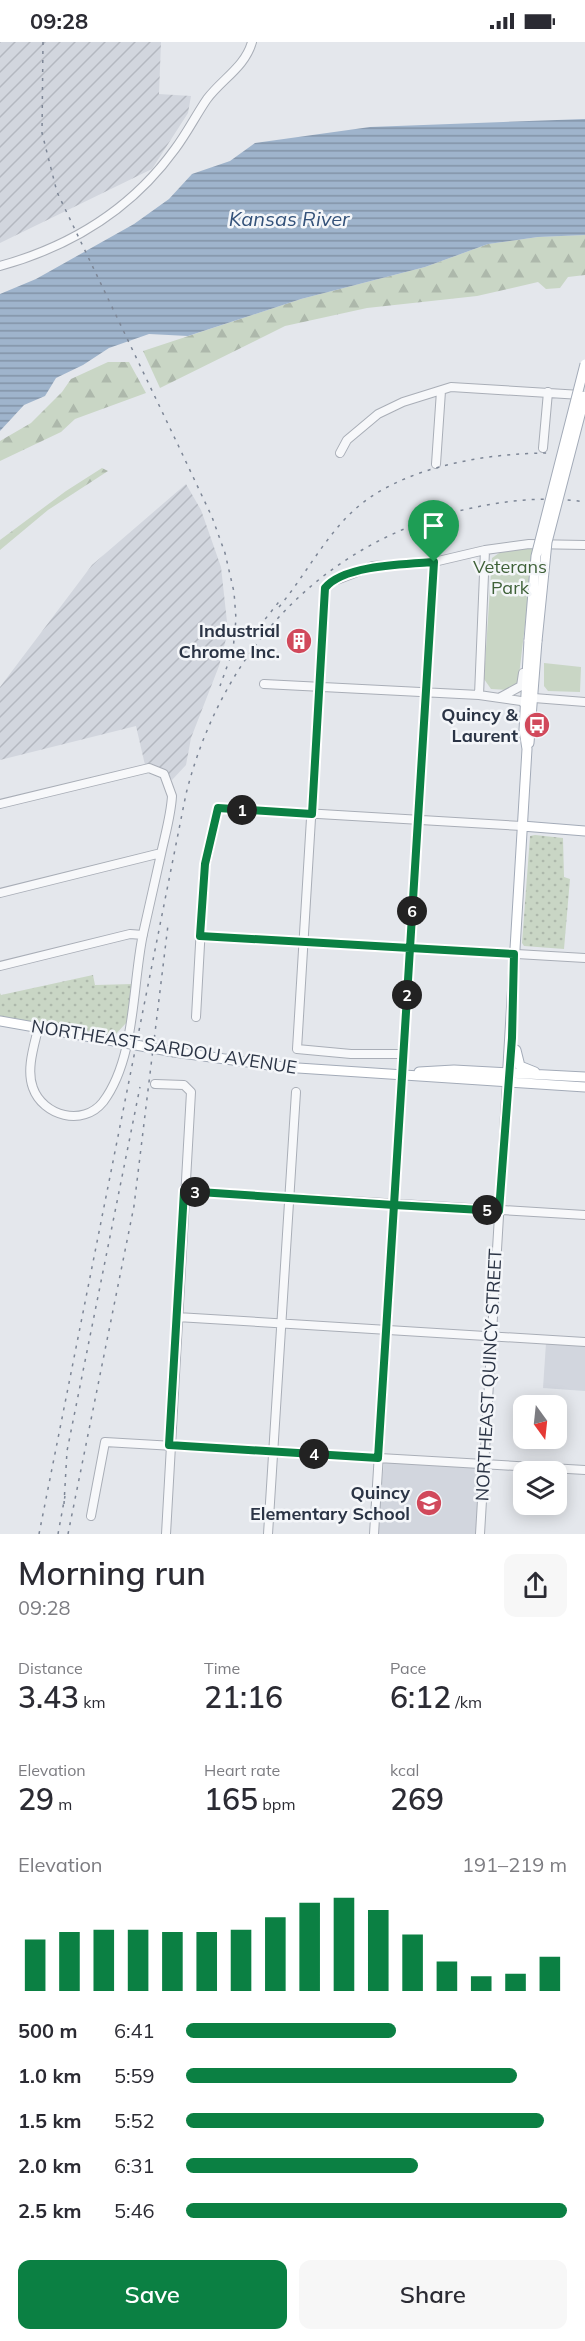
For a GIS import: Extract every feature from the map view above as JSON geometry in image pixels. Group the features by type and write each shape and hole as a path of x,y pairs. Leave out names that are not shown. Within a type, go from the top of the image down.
{"main road":[{"path":"532,642 538,546 585,363"},
{"path":"532,642 547,542 585,396"},
{"name":"NORTHEAST QUINCY STREET","path":"508,1078 527,749 534,698 532,642"},
{"name":"NORTHEAST QUINCY STREET","path":"527,749 526,705 532,642"},
{"path":"522,826 585,831"},
{"path":"511,1015 516,1031 515,1054 520,1066 527,1071 560,1076"},
{"name":"NORTHEAST SARDOU AVENUE","path":"0,1021 174,1052 282,1067 402,1074 408,1077 508,1078"},
{"path":"508,1078 585,1077"},
{"path":"508,1078 585,1087"}],"street":[{"path":"0,266 47,250 82,234 117,211 161,167 208,98 244,60 252,42"},
{"path":"340,453 347,440 378,414 403,402 451,387 585,396"},
{"path":"436,464 441,391"},
{"path":"543,448 548,392"},
{"path":"403,1054 351,1054 297,1049 325,588 336,580 373,566 434,562 485,550 555,543 585,546"},
{"path":"478,695 485,550"},
{"path":"374,1534 424,693 434,562"},
{"path":"501,697 521,686 532,642"},
{"path":"264,684 478,695 521,701 526,705"},
{"path":"534,698 585,702"},
{"path":"0,804 145,769 161,771 170,789 172,802 143,935 124,1058 104,1101 93,1110 77,1116 61,1114 49,1109 36,1095 30,1075 38,1029"},
{"path":"196,1017 205,864 218,808 522,826"},
{"path":"0,893 161,853"},
{"path":"0,966 130,934 143,935"},
{"path":"200,936 585,958"},
{"name":"NORTHEAST QUINCY STREET","path":"480,1534 508,1078"},
{"path":"155,1084 184,1085 191,1092 169,1445 166,1534"},
{"path":"268,1534 296,1092"},
{"path":"184,1191 585,1215"},
{"path":"177,1317 585,1342"},
{"path":"91,1516 105,1442 585,1470"}],"shaded area":[{"path":"0,42 161,42 159,94 191,96 188,113 152,169 0,243"},
{"path":"186,484 201,510 221,567 228,631 219,666 191,738 186,765 172,780 164,770 145,765 136,726 0,760 0,687 92,565"},
{"path":"546,1343 585,1345 585,1391 543,1388"},
{"name":"Quincy Elementary School","path":"384,1462 479,1467 476,1534 377,1534"}],"green space":[{"path":"585,235 585,275 568,277 560,288 546,289 538,282 477,296 367,308 285,326 160,388 143,351 301,299 425,267 488,244 538,237"},
{"path":"108,362 129,362 146,393 75,419 61,432 0,461 0,441 31,423 62,392 71,379"},
{"path":"102,468 108,471 48,510 0,550 0,540 66,491"},
{"name":"Veterans Park","path":"534,548 518,684 508,690 491,689 484,679 492,558 502,551"},
{"path":"544,663 581,667 580,692 548,691 544,686"},
{"path":"530,836 563,838 564,877 570,879 564,949 524,946 522,943"},
{"path":"93,975 95,985 133,984 127,1022 114,1036 0,1016 0,993 1,995"}],"water":[{"name":"Kansas River","path":"585,119 585,235 538,237 488,244 425,267 301,299 188,336 149,334 109,348 83,365 56,378 45,396 24,405 0,431 0,294 36,279 134,224 169,199 192,174 230,161 255,143 370,127"}],"railway":[{"path":"43,42 42,133 57,192 212,517 225,553 234,592 236,619 233,650 220,686"},
{"path":"279,607 341,524 370,497 393,484 444,466 498,456 549,453"},
{"path":"39,1534 186,794 203,742 225,693 253,648 287,609 326,574 370,546 419,523 486,505 543,499 585,502"},
{"path":"254,633 282,598"},
{"path":"68,1534 134,1206 168,925"},
{"path":"64,1504 67,1451 140,1087"},
{"path":"58,1534 65,1496"}],"place":[{"name":"Industrial Chrome Inc.","path":"299,641"},
{"name":"Quincy & Laurent","path":"537,725"},
{"name":"Quincy Elementary School","path":"429,1503"}],"route":[{"path":"434,562 373,566 331,582 325,588 312,814 218,808 205,864 200,936 410,948 394,1205 184,1191 169,1445 378,1458 394,1205 499,1211 506,1092 512,1038 511,1004 514,954 410,948 424,693 434,562"}]}
